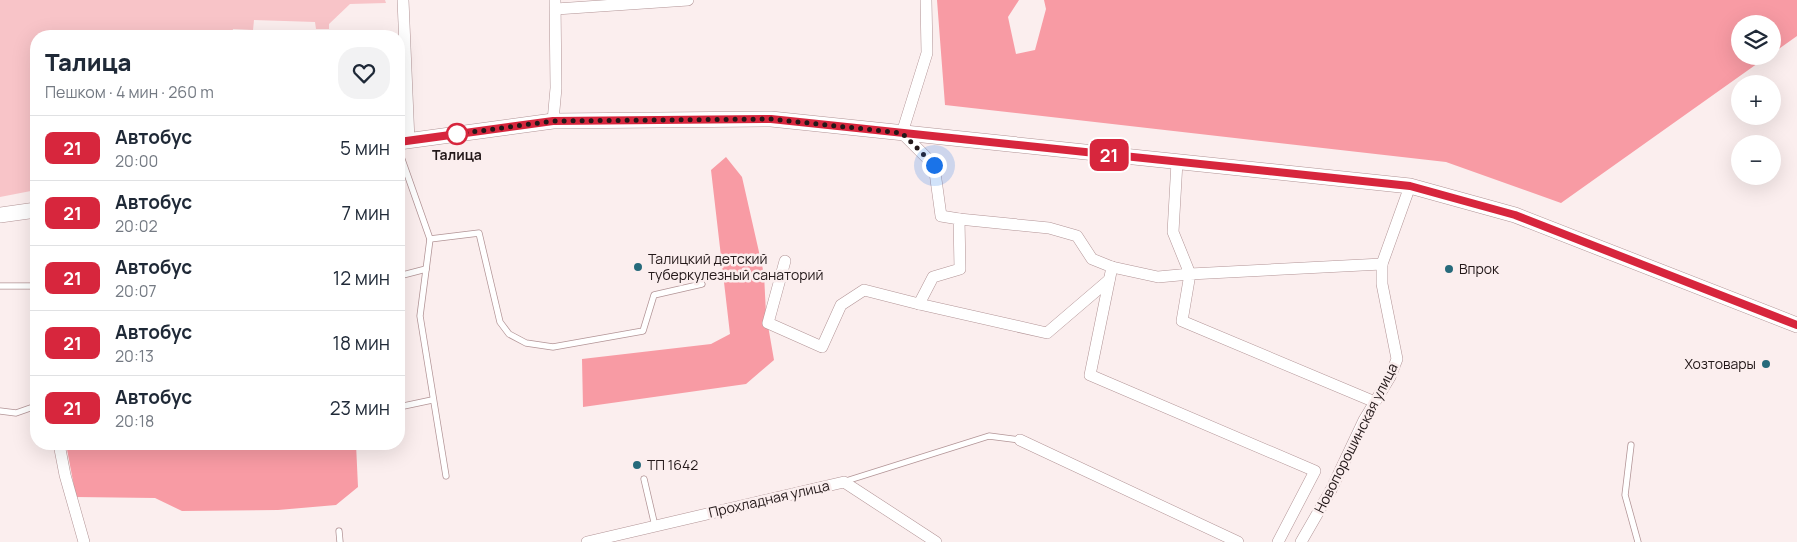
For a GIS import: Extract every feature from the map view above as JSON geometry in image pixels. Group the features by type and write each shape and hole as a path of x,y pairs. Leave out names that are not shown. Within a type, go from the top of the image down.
{"street":[{"path":"403,0 403,30"},
{"path":"553,121 556,88 555,5 688,0"},
{"path":"902,133 927,53 926,0"},
{"path":"405,144 553,121 771,119 1410,186 1515,215 1797,325"},
{"path":"902,133 934,165 941,216 1049,228 1077,236 1092,260 1112,267 1158,277 1382,264"},
{"path":"1177,162 1173,232 1190,274 1182,321 1375,402"},
{"name":"Новопорошинская улица","path":"1301,542 1390,377 1397,359 1382,284 1382,264 1410,186"},
{"path":"0,215 30,211"},
{"path":"919,304 933,277 960,269 959,219"},
{"path":"785,260 768,323 822,347 841,305 864,290 1047,333 1109,280"},
{"path":"1112,267 1090,375 1315,471 1278,542"},
{"path":"1020,440 1238,542"},
{"path":"60,450 65,475 84,542"},
{"name":"Прохладная улица","path":"587,542 844,482 936,542"}],"lane":[{"path":"405,154 430,239 420,316 432,400 446,476"},
{"path":"430,239 479,233 500,322 509,334 526,343 552,347 643,331 654,295 702,284"},
{"path":"405,274 426,269"},
{"path":"0,286 30,286"},
{"path":"405,406 432,400"},
{"path":"0,411 16,413 30,408"},
{"path":"844,482 989,436 1020,440"},
{"path":"1631,445 1625,495 1638,542"},
{"path":"644,479 655,526"},
{"path":"339,531 340,542"}],"shaded area":[{"path":"0,0 385,0 386,3 350,4 329,24 329,29 316,29 315,22 254,20 253,30 30,30 30,191 0,197"},
{"path":"937,0 1019,0 1008,17 1016,54 1035,50 1046,9 1044,0 1797,0 1797,36 1781,47 1781,15 1731,15 1731,65 1755,65 1741,75 1731,75 1731,82 1561,203 1446,162 945,105"},
{"path":"726,157 742,177 764,274 766,314 774,360 746,384 583,407 582,359 711,344 730,334 711,170"},
{"path":"67,450 356,450 358,487 336,505 278,510 182,511 155,498 76,497"}],"bus line":[{"name":"21","path":"405,141 553,121 771,119 1410,186 1515,215 1797,325"}],"place":[{"name":"Талица","path":"457,134"},
{"name":"Талицкий детский туберкулезный санаторий","path":"638,267"},
{"name":"Впрок","path":"1449,269"},
{"name":"Хозтовары","path":"1766,364"},
{"name":"ТП 1642","path":"637,465"}],"route":[{"path":"457,134 553,121 771,119 902,133 934,165"}]}
